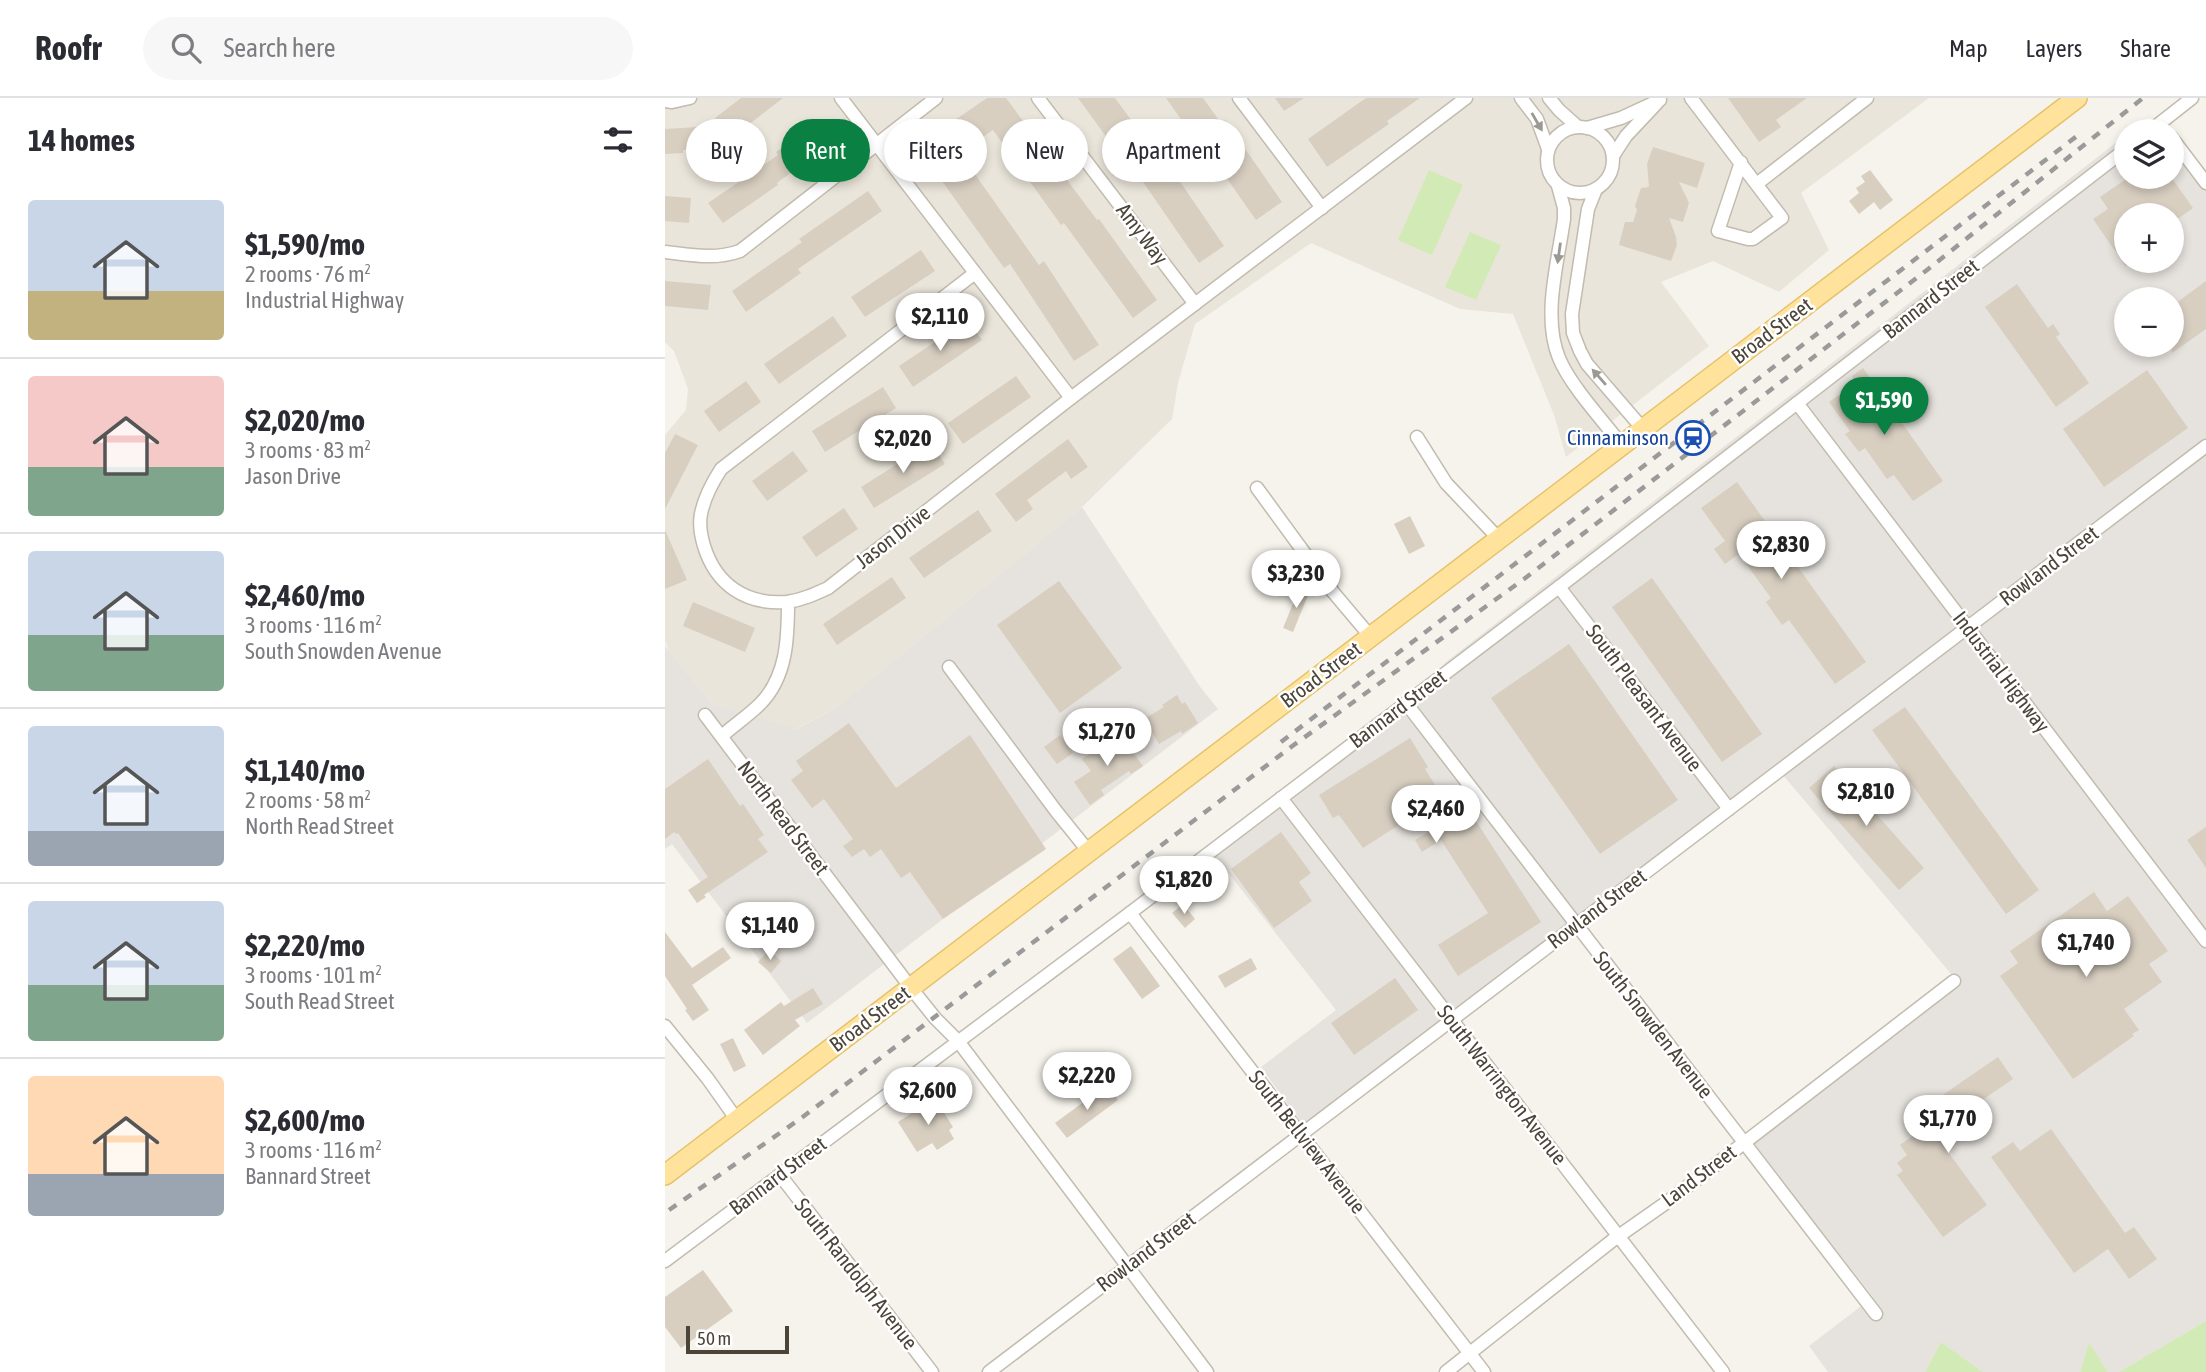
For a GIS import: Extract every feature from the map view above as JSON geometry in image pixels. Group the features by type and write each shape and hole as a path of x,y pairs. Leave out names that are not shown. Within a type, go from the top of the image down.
{"main road":[{"name":"Broad Street","path":"665,1175 2077,98"}],"street":[{"path":"665,101 690,98"},
{"path":"841,98 1071,398"},
{"path":"665,252 720,257 740,251 936,98"},
{"name":"Amy Way","path":"1038,98 1195,304"},
{"path":"1239,98 1322,208"},
{"name":"Jason Drive","path":"975,273 721,469 710,485 701,515 701,537 708,558 722,580 735,591 767,602 788,602 809,597 828,588 1071,398 1466,98"},
{"path":"1521,98 1537,119 1548,149"},
{"path":"1549,98 1559,110 1606,139 1613,156 1613,165 1607,180 1596,189 1580,194 1558,186"},
{"path":"1691,98 1758,183 1782,218 1753,239 1718,231 1741,162"},
{"path":"1758,183 1867,98"},
{"path":"2170,119 2192,98"},
{"path":"1622,445 1567,373 1553,340 1551,321 1564,208 1558,186 1549,174 1546,160 1548,149 1555,137 1564,131 1621,118 1661,99"},
{"path":"1613,156 1626,136 1661,99"},
{"path":"2184,154 2206,183"},
{"name":"Bannard Street","path":"665,1261 1559,587 2114,158"},
{"path":"1596,189 1588,209 1572,314 1573,333 1587,364 1643,429"},
{"path":"1557,353 1578,348"},
{"name":"Industrial Highway","path":"1797,403 2206,942"},
{"path":"1417,437 1446,483 1499,539"},
{"name":"Rowland Street","path":"989,1372 2206,446"},
{"path":"1257,488 1333,592 1371,637"},
{"name":"South Pleasant Avenue","path":"1559,587 1729,809"},
{"path":"722,736 761,703 781,669 787,644 788,602"},
{"path":"949,667 1089,852"},
{"name":"South Snowden Avenue","path":"1406,703 1876,1314"},
{"name":"North Read Street","path":"705,715 911,988 958,1041 1207,1372"},
{"name":"South Warrington Avenue","path":"1281,797 1723,1372"},
{"name":"South Bellview Avenue","path":"1130,912 1484,1372"},
{"name":"Land Street","path":"1446,1372 1618,1236 1954,981"},
{"path":"665,1026 737,1120"},
{"name":"South Randolph Avenue","path":"780,1175 932,1372"}],"shaded area":[{"path":"665,98 1929,98 1801,193 1829,250 1779,292 1713,261 1661,282 1709,346 1566,457 1554,415 1513,314 1460,309 1311,243 1195,324 1178,383 1172,419 1082,507 837,707 796,729 712,704 669,651 665,641 665,435 686,410 688,389 674,351 665,342"},
{"path":"2114,144 2114,189 2184,189 2184,153 2206,184 2206,1321 2119,1372 2108,1372 2089,1344 2080,1372 1983,1372 1941,1342 1925,1372 1828,1372 1809,1346 1873,1297 1747,1136 1952,975 1777,768 1306,1129 1261,1067 1336,1010 1215,856 1379,731 1446,662"},
{"path":"1082,507 1201,688 1218,709 807,1023 672,844 665,849 665,646 712,704 797,729 837,707"}],"green space":[{"path":"1429,170 1463,185 1432,255 1398,240"},
{"path":"1470,232 1501,245 1476,300 1445,287"},
{"path":"2206,1321 2206,1372 2119,1372"},
{"path":"1941,1342 1983,1372 1925,1372"},
{"path":"2089,1343 2108,1372 2080,1372"}],"building":[{"path":"741,98 783,98 756,119 715,118"},
{"path":"987,98 1006,98 1022,119 1001,119 1001,141 993,130 987,134 987,119 956,119"},
{"path":"1078,98 1115,98 1130,119 1102,119 1102,131"},
{"path":"1166,98 1203,98 1218,119 1181,119"},
{"path":"1275,98 1304,98 1284,111"},
{"path":"1366,98 1420,98 1387,121 1389,124 1327,167 1308,139"},
{"path":"1728,98 1807,98 1776,120 1781,127 1759,142"},
{"path":"686,128 686,150 683,153 665,154 665,129"},
{"path":"1653,147 1705,163 1697,188 1679,182 1689,203 1683,222 1669,218 1677,245 1671,261 1619,245 1625,222 1633,222 1641,188 1649,187 1647,164"},
{"path":"781,148 781,180 778,185 723,223 708,203 739,182 767,182 767,163 778,155 776,152"},
{"path":"1245,149 1282,202 1256,220 1229,182 1245,182"},
{"path":"1870,170 1893,200 1880,210 1874,202 1859,214 1849,201 1859,193 1856,188 1865,182 1861,176"},
{"path":"943,182 980,182 1039,265 1044,261 1099,345 1074,361 1010,264 1004,268"},
{"path":"1030,182 1069,182 1097,220 1099,219 1157,300 1133,318 1064,223 1061,225"},
{"path":"1143,182 1180,182 1224,246 1199,263"},
{"path":"2114,187 2180,189 2193,208 2184,214 2184,203 2114,203 2114,250 2093,219 2108,209 2100,197"},
{"path":"868,191 882,211 798,269 801,273 746,312 732,291 802,242 799,239"},
{"path":"665,196 691,198 689,223 665,221"},
{"path":"921,250 935,271 865,317 851,297"},
{"path":"665,281 711,285 708,310 665,306"},
{"path":"2206,281 2206,329 2184,345 2184,297"},
{"path":"2017,284 2048,328 2053,324 2060,334 2056,337 2089,383 2056,407 1985,307"},
{"path":"833,316 847,336 779,384 764,364"},
{"path":"968,320 982,340 913,387 899,366"},
{"path":"1863,368 1943,481 1913,501 1894,475 1887,479 1865,448 1859,452 1845,434 1850,431 1829,402 1856,383 1852,376"},
{"path":"2147,370 2188,428 2104,487 2063,429"},
{"path":"1016,376 1031,397 963,444 948,423"},
{"path":"746,381 761,402 719,432 704,411"},
{"path":"883,387 896,408 825,452 812,431"},
{"path":"675,434 698,445 665,509 665,453"},
{"path":"1068,439 1088,467 1071,479 1066,471 1027,500 1033,509 1016,522 995,494"},
{"path":"931,443 945,464 874,508 861,487"},
{"path":"793,451 808,471 767,501 752,481"},
{"path":"1737,482 1866,662 1835,684 1789,620 1782,625 1766,602 1771,598 1739,554 1725,564 1714,549 1725,541 1701,508"},
{"path":"844,508 858,529 816,557 802,537"},
{"path":"978,510 992,531 924,578 909,558"},
{"path":"1410,516 1425,546 1409,554 1394,524"},
{"path":"665,530 687,580 665,589"},
{"path":"892,577 906,598 837,645 823,624"},
{"path":"1652,578 1762,734 1722,762 1612,607"},
{"path":"1059,581 1122,668 1060,713 997,625"},
{"path":"1299,589 1309,593 1293,632 1283,628"},
{"path":"693,602 755,628 745,652 683,626"},
{"path":"1569,644 1678,800 1600,854 1491,698"},
{"path":"1177,695 1182,704 1185,702 1198,723 1159,744 1144,719"},
{"path":"1905,707 2039,890 2006,914 1872,730"},
{"path":"849,723 896,788 970,735 1046,849 943,919 910,872 901,878 881,849 870,857 864,849 852,857 843,846 853,839 824,799 812,808 791,780 803,771 796,761"},
{"path":"1060,735 1073,753 1057,764 1044,747"},
{"path":"1120,735 1143,766 1131,774 1129,771 1101,790 1104,795 1090,805 1074,782 1091,771 1082,759"},
{"path":"1410,738 1445,801 1458,793 1541,922 1458,976 1438,945 1488,913 1441,840 1422,852 1415,840 1430,831 1418,813 1363,848 1339,815 1333,818 1319,795"},
{"path":"708,759 740,806 743,804 764,835 758,839 768,852 704,895 706,897 697,903 688,890 708,877 678,833 674,832 665,839 665,789"},
{"path":"1834,766 1924,868 1899,890 1809,788"},
{"path":"2206,827 2206,868 2187,840"},
{"path":"1281,832 1311,873 1299,882 1312,901 1274,928 1231,869"},
{"path":"2094,892 2107,911 2128,896 2168,951 2149,964 2162,982 2124,1009 2139,1030 2073,1079 2000,976 2018,963 2010,951"},
{"path":"1183,904 1195,919 1185,928 1172,913"},
{"path":"665,932 692,968 723,947 731,958 692,985 709,1010 693,1021 665,976"},
{"path":"1131,946 1160,986 1142,999 1113,959"},
{"path":"769,950 781,961 771,973 758,962"},
{"path":"1251,958 1257,969 1225,988 1218,976"},
{"path":"1395,978 1418,1010 1354,1055 1331,1023"},
{"path":"813,988 823,1004 795,1020 800,1026 763,1055 744,1030 781,1002 784,1006"},
{"path":"733,1038 746,1066 734,1072 720,1044"},
{"path":"1998,1057 2013,1079 1934,1133 1987,1205 1943,1237 1897,1175 1903,1171 1897,1163 1907,1155 1900,1145 1943,1114 1934,1101"},
{"path":"1107,1085 1118,1100 1067,1138 1055,1123"},
{"path":"935,1098 953,1127 949,1130 954,1139 937,1150 932,1143 917,1152 898,1122"},
{"path":"2051,1129 2125,1233 2134,1227 2157,1259 2129,1279 2108,1249 2074,1273 1991,1157 2013,1142 2020,1151"},
{"path":"703,1270 733,1311 681,1348 665,1327 665,1297"}],"railway":[{"path":"669,1210 800,1119 1291,747 1524,579 1927,270 2143,98"},
{"path":"1281,742 2077,136"}],"place":[{"name":"Cinnaminson","path":"1693,438"}]}
